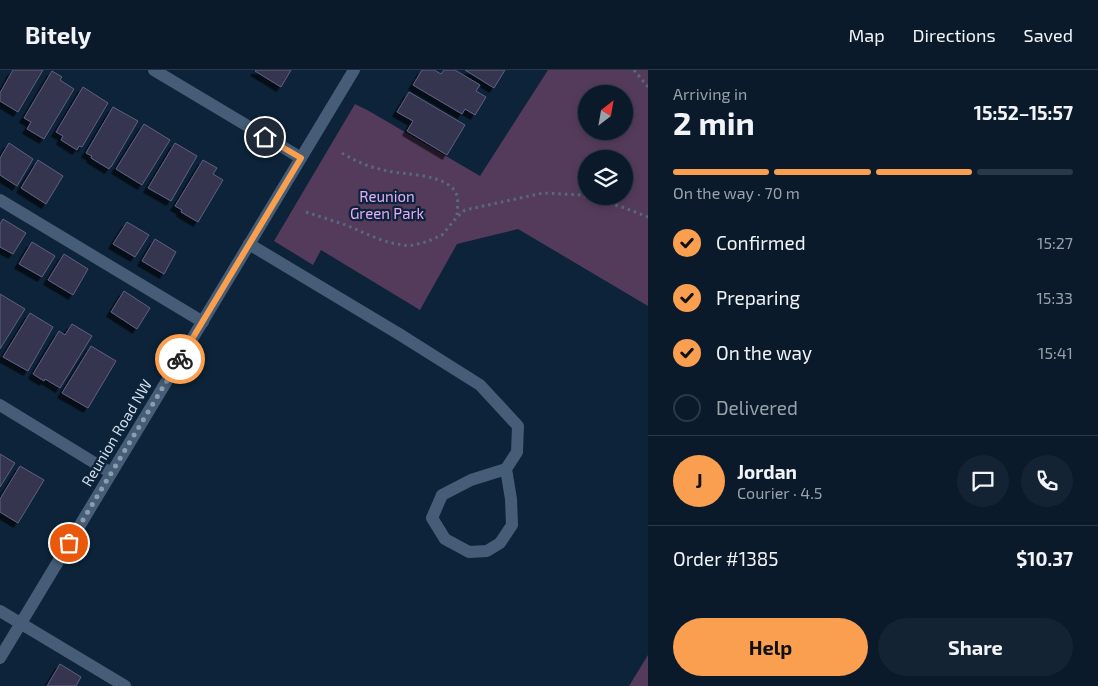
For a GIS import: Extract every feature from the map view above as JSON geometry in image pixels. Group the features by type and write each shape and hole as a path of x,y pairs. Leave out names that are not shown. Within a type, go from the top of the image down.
{"street":[{"path":"154,70 301,158"},
{"name":"Reunion Road NW","path":"0,658 354,70"},
{"path":"0,200 202,322"},
{"path":"249,244 480,385 518,426 516,452 506,469 511,499 512,525 500,543 487,551 469,552 445,539 432,518 442,495 471,480 506,469"},
{"path":"0,405 111,473"},
{"path":"0,611 125,686"}],"path":[{"path":"634,70 648,87"},
{"path":"342,153 355,161 387,171 431,178 448,184 456,193 458,204 457,217"},
{"path":"306,212 391,243 409,246 426,242 442,235 465,210 543,193 581,196 622,207 648,218"}],"green space":[{"name":"Reunion Green Park","path":"548,70 648,70 648,306 518,229 457,244 420,310 321,250 313,265 274,241 355,104 480,176"},
{"path":"648,655 648,686 629,686"}],"building":[{"path":"13,70 43,70 18,112 0,101 0,93"},
{"path":"256,70 291,70 281,87"},
{"path":"422,70 434,70 441,74 444,70 455,70 480,85 476,91 486,97 475,115 465,109 462,114 413,85"},
{"path":"465,70 505,70 494,88"},
{"path":"52,71 62,77 60,80 74,89 44,139 27,129 31,122 24,118"},
{"path":"83,87 108,103 82,147 79,146 77,150 61,140 63,136 56,132"},
{"path":"409,92 465,125 447,155 407,131 413,121 397,112"},
{"path":"113,107 138,121 109,169 86,153"},
{"path":"144,124 170,140 142,185 116,169"},
{"path":"9,143 33,159 17,186 0,175 0,158"},
{"path":"175,143 197,156 171,201 148,188"},
{"path":"38,160 63,176 46,204 21,188"},
{"path":"203,160 217,168 213,174 223,180 198,222 175,206"},
{"path":"3,219 26,233 13,254 0,247 0,224"},
{"path":"127,222 149,235 135,257 113,244"},
{"path":"155,239 176,252 164,274 142,261"},
{"path":"32,242 55,256 42,277 19,264"},
{"path":"64,254 88,269 73,295 48,280"},
{"path":"124,291 150,308 137,329 111,312"},
{"path":"0,294 25,309 0,349"},
{"path":"30,313 53,327 28,371 3,357"},
{"path":"72,324 92,336 60,388 33,374 59,331 65,335"},
{"path":"91,346 116,361 88,408 62,393"},
{"path":"0,454 15,463 0,487"},
{"path":"20,466 44,480 18,523 0,512 0,499"},
{"path":"60,664 81,677 76,686 47,686"}],"way so far":[{"path":"69,543 180,359"}],"route":[{"path":"180,359 301,158 265,137"}]}
